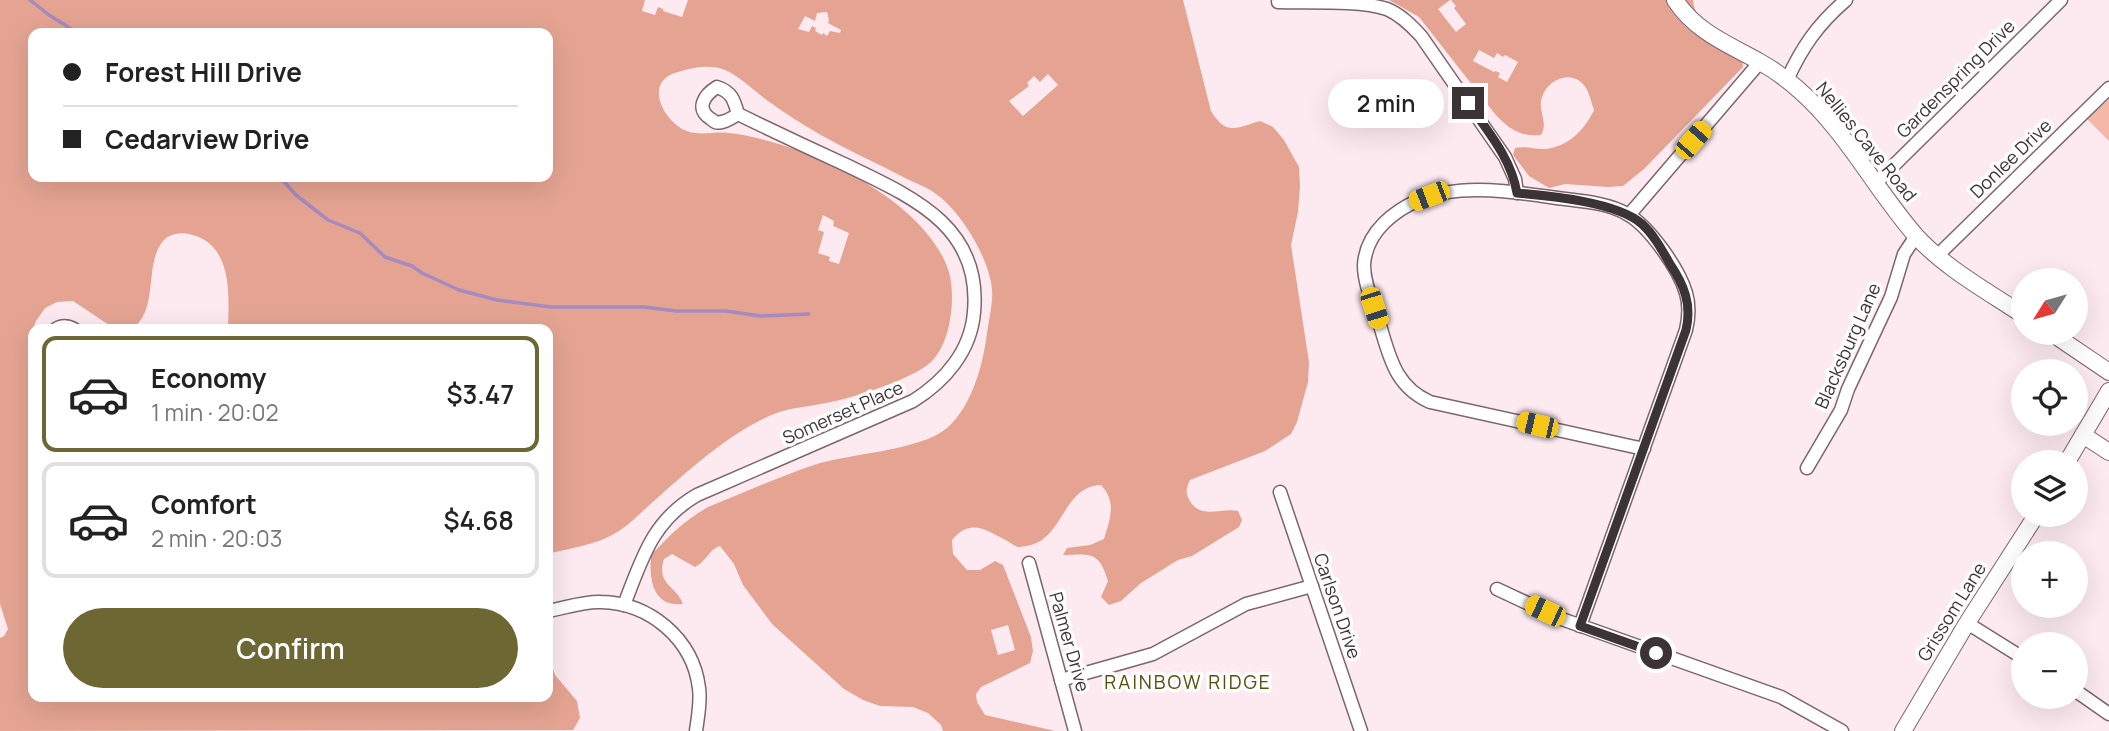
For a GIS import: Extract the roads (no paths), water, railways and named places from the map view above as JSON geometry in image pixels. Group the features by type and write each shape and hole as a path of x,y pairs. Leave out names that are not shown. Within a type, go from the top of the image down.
{"street":[{"path":"1787,80 1797,57 1811,36 1846,0"},
{"name":"Gardenspring Drive","path":"1876,183 2061,0"},
{"path":"1278,2 1366,5 1388,10 1405,20 1428,46 1505,157 1513,173 1517,193"},
{"name":"Nellies Cave Road","path":"1680,2 1695,24 1717,40 1760,62 1787,80 1823,114 1916,236 1937,256 2011,307"},
{"path":"1629,215 1760,62"},
{"name":"Donlee Drive","path":"1937,256 2109,88"},
{"name":"Somerset Place","path":"624,605 649,542 680,505 928,392 958,359 971,330 975,299 972,275 958,240 938,216 892,187 738,114"},
{"path":"1580,626 1644,449 1686,330 1689,312 1687,295 1680,278 1648,231 1629,215 1602,205 1517,193 1478,189 1447,191 1429,196 1402,208 1373,236 1366,254 1366,280 1395,369 1411,391 1430,402 1644,449"},
{"name":"Blacksburg Lane","path":"1807,468 1841,411 1891,297 1904,254 1916,236"},
{"path":"2069,345 2109,372"},
{"path":"2088,427 2109,391"},
{"path":"2085,436 2109,452"},
{"name":"Carlson Drive","path":"1280,492 1361,731"},
{"name":"Grissom Lane","path":"1903,731 1967,623 2029,527"},
{"name":"Palmer Drive","path":"1029,563 1075,731"},
{"path":"1061,680 1153,654 1246,604 1312,586"},
{"path":"1497,589 1580,626 1781,697 1842,731"},
{"path":"553,610 590,602 609,602 638,609 673,632 688,652 696,670 699,688 696,731"},
{"path":"1967,623 2011,650"},
{"path":"2088,699 2109,714"}],"waterway":[{"path":"30,0 70,28"},
{"path":"284,182 296,195 328,220 360,233 385,257 412,266 459,290 497,300 551,307 644,307 676,311 726,311 760,316 809,314"}],"district":[{"name":"RAINBOW RIDGE","path":"1188,682"}]}
